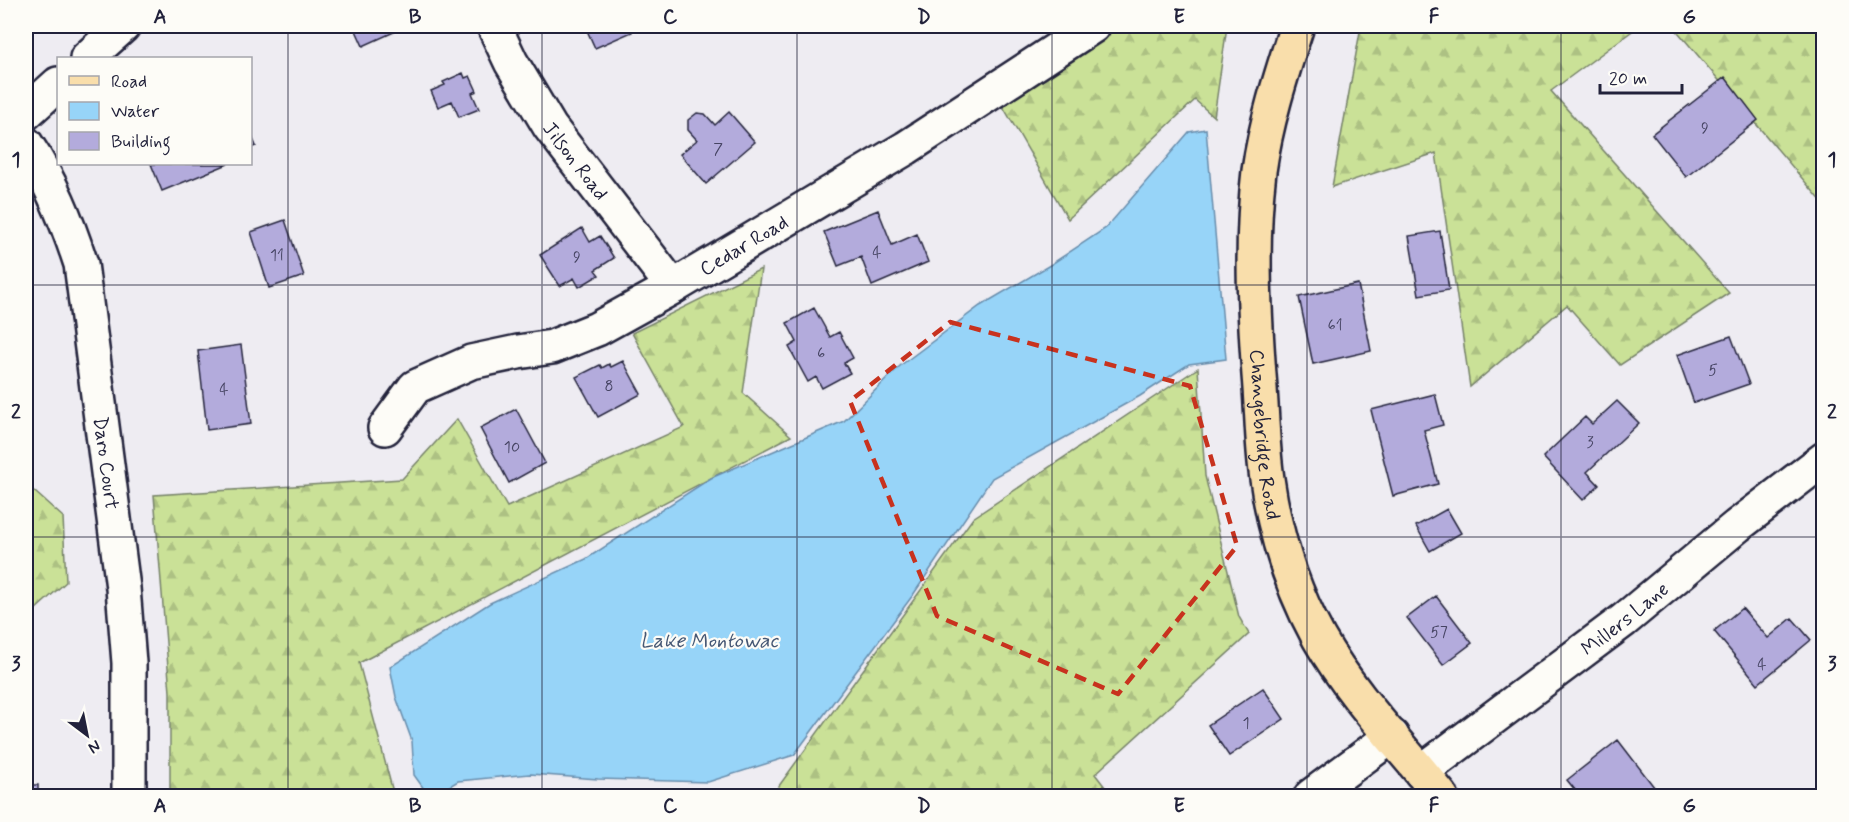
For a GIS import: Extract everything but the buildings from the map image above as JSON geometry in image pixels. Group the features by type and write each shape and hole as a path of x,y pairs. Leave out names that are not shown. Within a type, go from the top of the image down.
{"main road":[{"name":"Changebridge Road","path":"1297,26 1270,115 1259,170 1254,246 1255,321 1267,478 1277,533 1295,587 1320,638 1351,685 1431,784"}],"street":[{"path":"88,57 123,26"},
{"name":"Jilson Road","path":"494,26 511,62 550,127 673,286"},
{"name":"Cedar Road","path":"385,428 415,387 471,362 552,347 597,329 906,148 1093,26"},
{"path":"26,113 57,85"},
{"name":"Daro Court","path":"26,144 42,169 66,218 81,264 123,588 129,663 129,796"},
{"name":"Millers Lane","path":"1431,784 1737,526 1824,459"},
{"path":"1311,796 1392,736"}],"highlighted area":[{"path":"950,322 1190,386 1237,546 1118,694 937,616 850,401"}],"green space":[{"path":"1108,26 1227,26 1214,117 1195,100 1068,219 997,96"},
{"path":"1361,26 1639,26 1551,91 1729,293 1620,365 1567,305 1470,387 1436,153 1332,187"},
{"path":"1673,26 1823,26 1823,203"},
{"path":"761,269 743,393 791,436 359,663 394,796 170,796 170,692 154,495 402,479 457,419 507,507 684,427 632,333"},
{"path":"1198,368 1205,476 1239,617 1249,634 1095,774 1112,796 648,796 776,790 973,518"},
{"path":"26,484 63,517 66,582 26,618"}],"water":[{"name":"Lake Montowac","path":"1206,129 1226,359 1189,364 1140,396 992,478 913,595 794,755 708,782 598,779 530,774 458,781 433,796 429,796 414,775 412,741 396,697 390,667 490,603 586,559 711,478 844,421 901,365 980,306 1050,265 1106,228 1189,132"}]}
